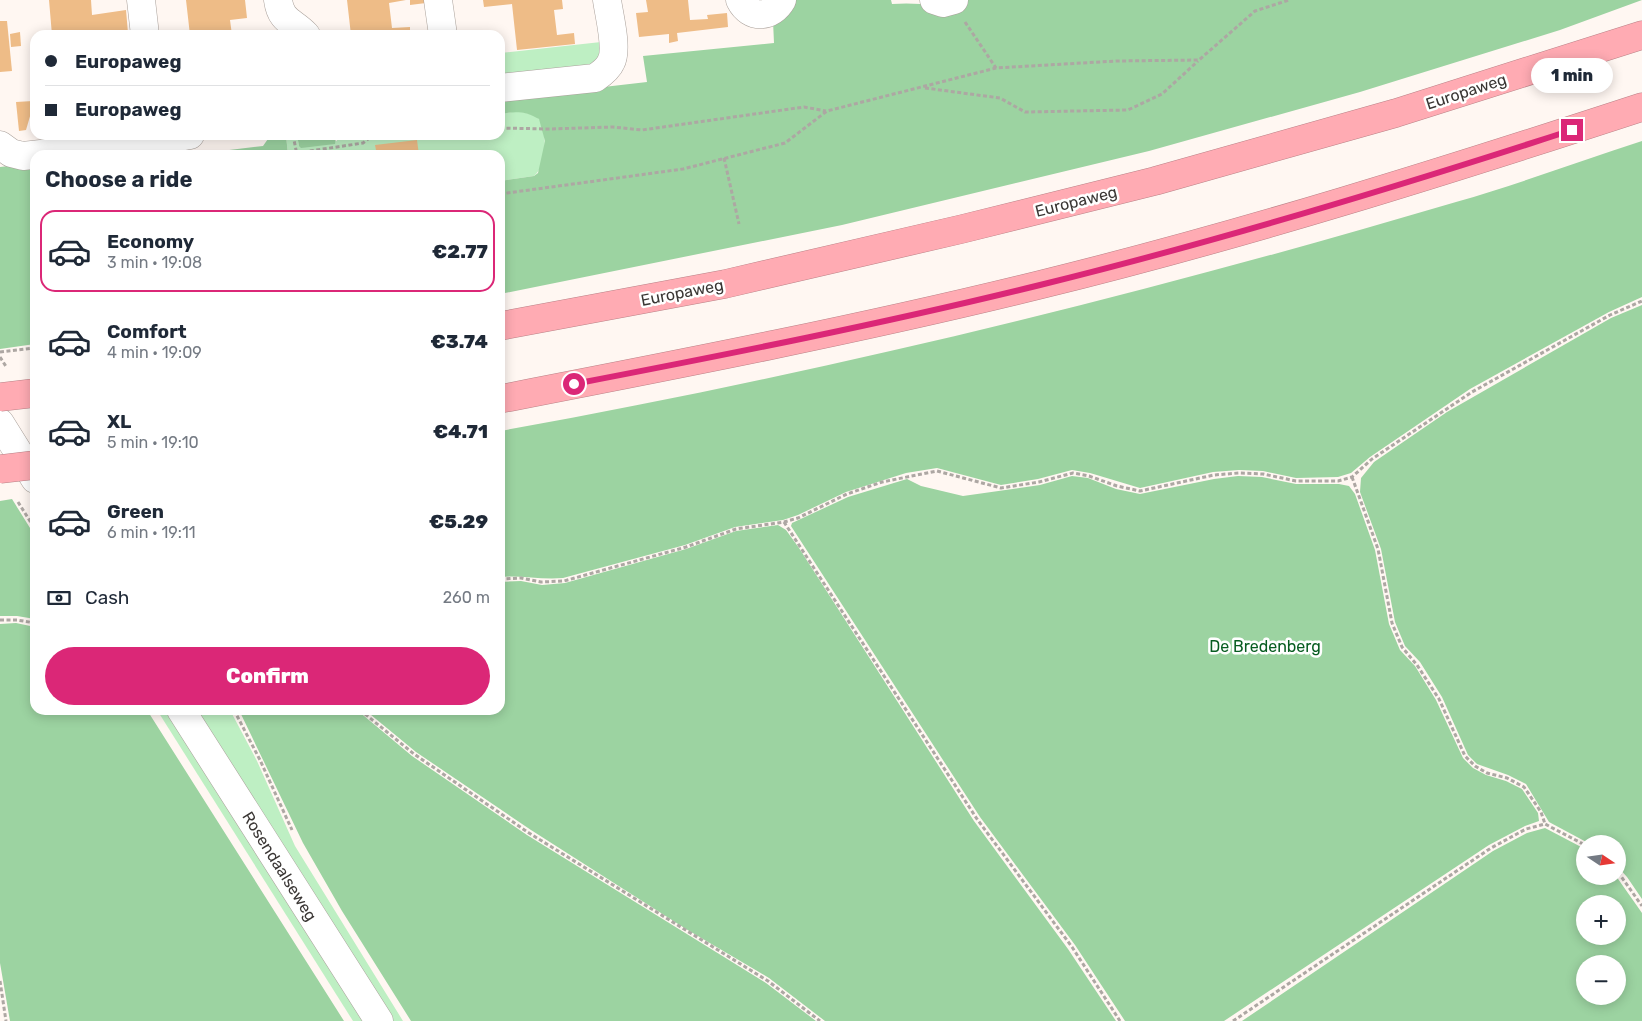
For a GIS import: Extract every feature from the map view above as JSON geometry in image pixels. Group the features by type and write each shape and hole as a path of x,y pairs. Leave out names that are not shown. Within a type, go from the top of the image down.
{"highway":[{"name":"Europaweg","path":"505,325 725,284 962,229 1155,181 1396,113 1642,35"},
{"path":"505,398 740,352 1040,285 1220,236 1449,170 1642,107"},
{"path":"0,397 30,394"},
{"path":"0,469 30,466"}],"street":[{"path":"141,0 144,30"},
{"path":"278,0 279,10 287,22 302,30"},
{"path":"438,0 442,30"},
{"path":"505,87 594,78 607,69 612,61 613,50 607,0"},
{"path":"740,0 746,9 754,14 762,15 778,8 782,0"},
{"path":"67,150 141,140"},
{"path":"0,145 11,153 23,156 30,155"},
{"path":"0,423 30,471"},
{"name":"Rosendaalseweg","path":"184,715 379,1021"}],"path":[{"path":"922,87 1000,98 1025,112 1128,110 1162,94 1255,11 1289,0"},
{"path":"946,1 996,68"},
{"path":"505,193 682,169 785,143 827,112 996,68 1117,61 1199,60"},
{"path":"505,128 613,127 642,130 804,106 827,112"},
{"path":"321,150 363,143 367,140"},
{"path":"724,158 739,224"},
{"path":"505,579 522,578 542,582 564,581 686,547 736,529 798,518 847,494 882,482 937,471 1001,488 1040,482 1073,473 1140,491 1214,475 1239,473 1315,482 1338,481 1352,477 1380,454 1472,392 1610,315 1642,301"},
{"path":"0,352 30,349"},
{"path":"1352,477 1378,549 1392,623 1402,647 1417,665 1439,699 1465,756 1475,766 1507,778 1524,787 1541,812 1545,824"},
{"path":"784,522 977,819 1072,947 1120,1021"},
{"path":"0,620 30,622"},
{"name":"Rosendaalseweg","path":"237,715 293,831"},
{"path":"366,715 414,754 529,833 768,981 820,1021"},
{"path":"1233,1021 1491,848 1526,829 1545,824 1576,840"},
{"path":"1626,883 1642,906"},
{"path":"0,981 6,1021"}],"green space":[{"path":"790,0 891,0 892,4 910,3 963,6 968,0 1642,0 1560,30 1360,92 1149,151 842,225 505,293 505,180 534,176 538,173 545,141 539,119 530,114 520,112 505,113 505,98 647,82 643,56 774,43 773,21"},
{"path":"601,42 602,44 594,64 505,77 505,52"},
{"path":"518,111 536,116 543,126 545,141 543,158 538,172 534,176 505,180 505,150 288,150 286,140 298,140 299,146 337,140 505,140 505,113"},
{"path":"267,140 286,140 288,150 230,150 263,146"},
{"path":"298,140 336,140 335,144 301,148"},
{"path":"1642,141 1642,297 1609,312 1470,389 1370,457 1351,473 1338,477 1296,478 1263,471 1239,470 1213,472 1140,488 1090,473 1072,470 1038,479 1001,485 937,468 906,473 846,492 798,515 783,520 735,527 685,545 563,578 505,577 505,430 741,384 981,330 1220,269 1456,202"},
{"path":"30,164 30,345 0,349 0,167"},
{"path":"1642,305 1642,899 1626,876 1626,835 1576,836 1549,822 1526,784 1508,775 1477,764 1468,755 1442,697 1420,662 1405,646 1395,622 1381,549 1360,492 1361,478 1374,462 1447,412 1611,318"},
{"name":"De Bredenberg","path":"1072,476 1088,478 1116,489 1140,494 1238,476 1262,477 1296,484 1339,484 1349,486 1355,494 1375,550 1389,624 1400,650 1415,666 1436,700 1463,758 1473,768 1486,775 1506,781 1522,789 1538,813 1539,821 1525,826 1489,845 1224,1021 1125,1021 1075,945 980,817 791,526 792,523 848,497 907,479 921,486 963,496 1040,485"},
{"path":"12,499 30,528 30,618 0,616 0,501"},
{"path":"778,525 786,530 974,821 1068,949 1116,1021 825,1021 769,978 686,929 531,830 416,752 371,715 505,715 505,582 521,581 542,585 565,583 686,549 736,531"},
{"path":"16,623 30,626 30,715 150,715 344,1021 10,1021 0,963 0,624"},
{"path":"160,715 171,715 366,1021 353,1021"},
{"path":"198,715 233,715 257,761 295,846 403,1021 392,1021"},
{"path":"241,715 363,715 412,756 527,835 766,983 816,1021 411,1021 342,911 303,843"},
{"path":"1545,828 1576,844 1576,885 1622,885 1642,913 1642,1021 1242,1021 1493,851 1527,833"}],"building":[{"path":"49,0 91,0 92,15 126,10 128,30 52,30"},
{"path":"186,0 245,0 247,18 230,20 231,30 189,30"},
{"path":"347,0 406,0 389,3 392,28 410,27 410,30 350,30"},
{"path":"410,0 426,0 426,3 410,5"},
{"path":"483,0 562,0 563,9 554,10 557,35 574,33 575,44 517,50 512,4 484,7"},
{"path":"646,0 688,0 690,20 708,19 707,15 727,13 728,27 677,33 678,41 669,43 669,34 639,37 636,13 648,12"},
{"path":"0,21 7,21 12,71 0,72"},
{"path":"20,32 21,46 11,47 10,34"},
{"path":"30,101 30,116 26,130 19,131 16,102"},
{"path":"417,140 418,150 376,150 375,145"}],"route":[{"path":"574,384 740,352 1040,285 1220,236 1449,170 1572,130"}]}
